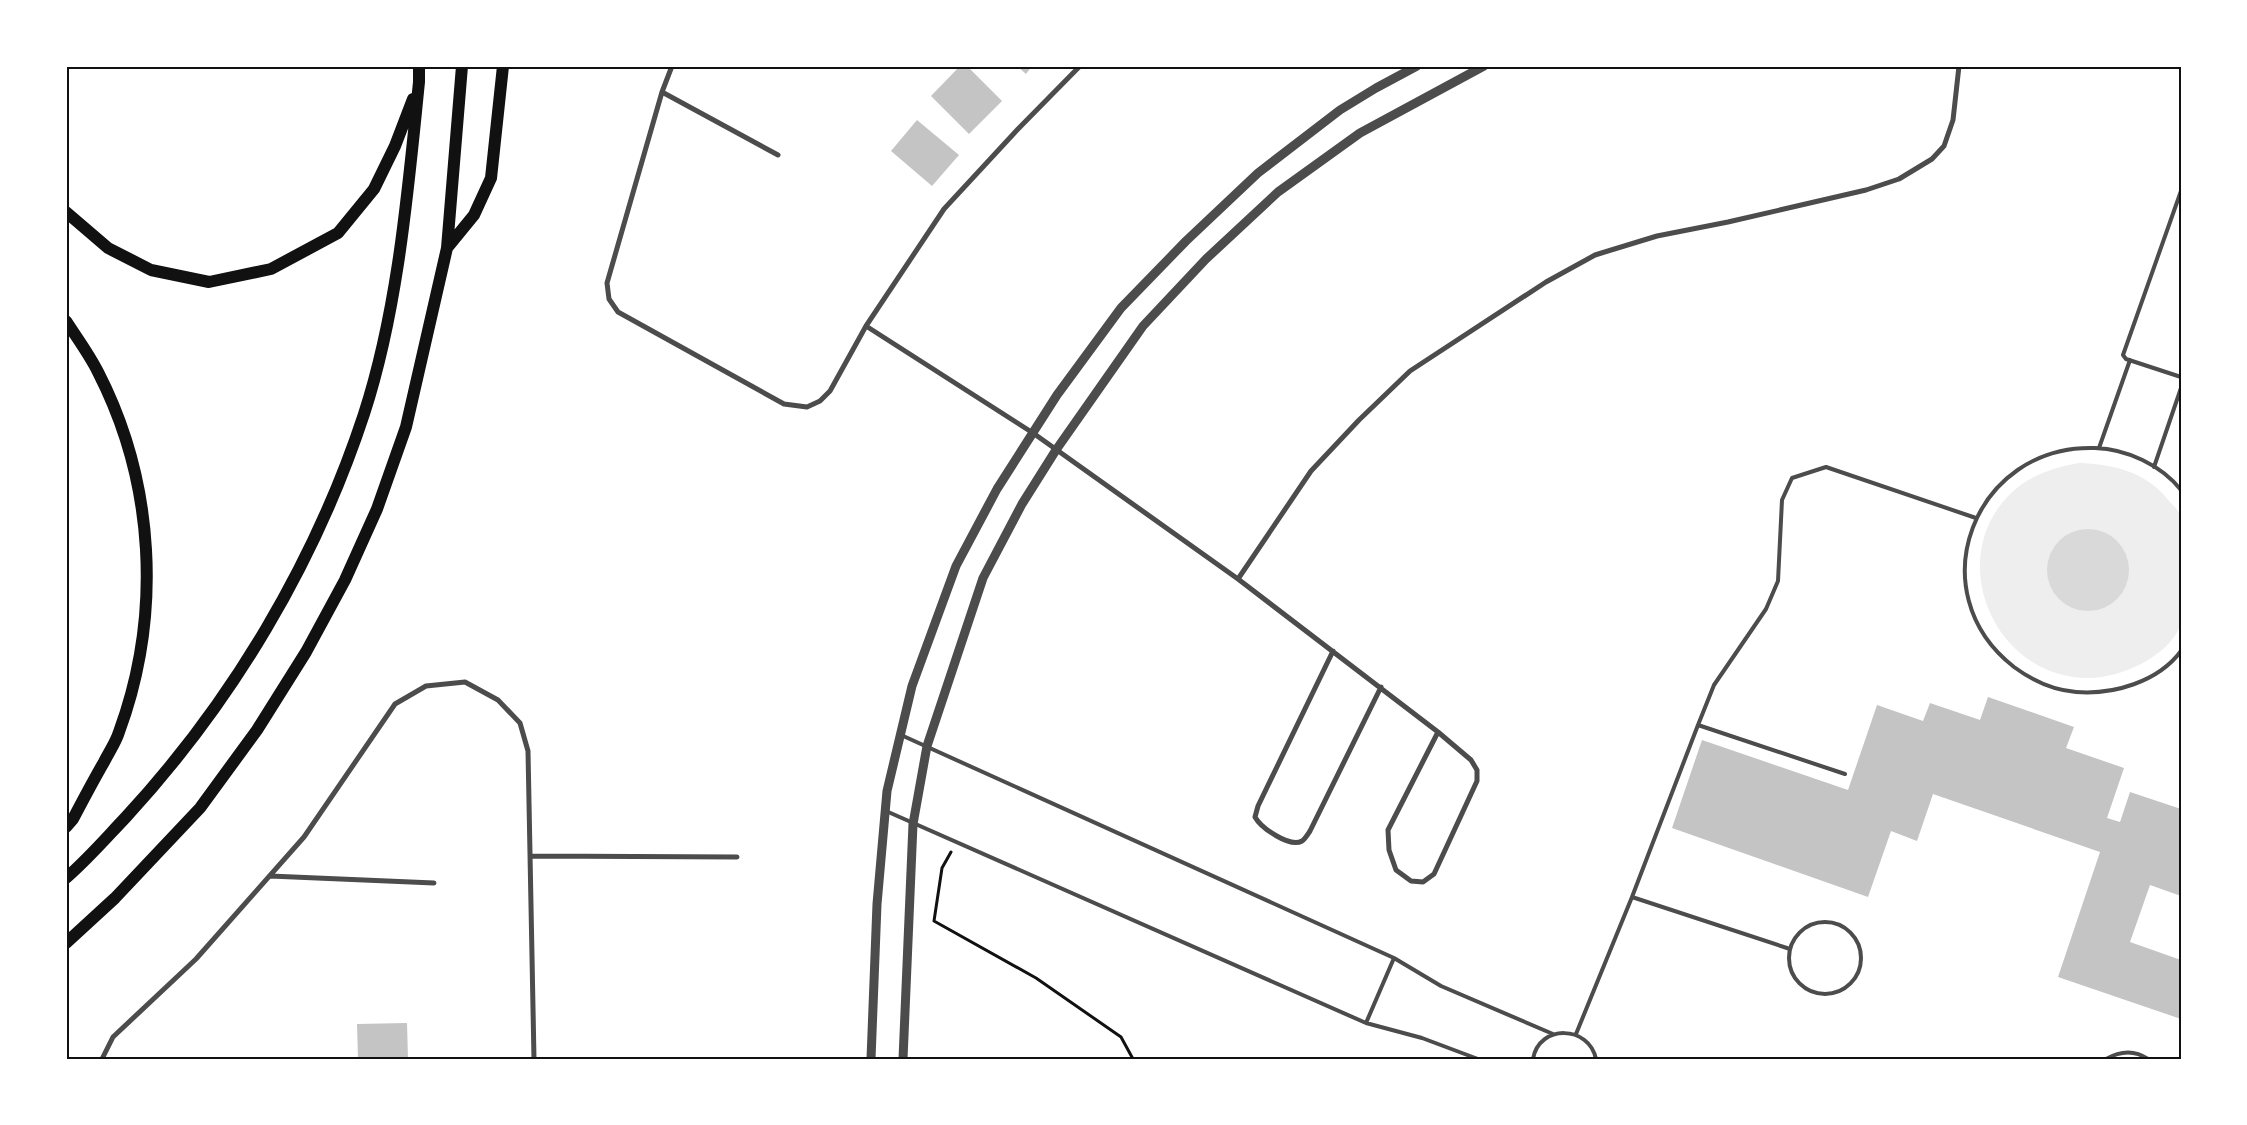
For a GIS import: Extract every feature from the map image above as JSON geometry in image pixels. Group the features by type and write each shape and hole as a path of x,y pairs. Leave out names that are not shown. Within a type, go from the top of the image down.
{"main road":[{"path":"66,878 82,864 161,779 217,705 266,628 303,560 334,491 364,414 386,330 407,202 420,82 419,66"},
{"path":"66,943 115,898 200,808 257,730 306,652 345,580 376,509 406,427 448,248 462,66"},
{"path":"448,248 474,215 490,178 503,66"},
{"path":"66,212 108,248 151,270 210,282 270,269 338,233 374,189 395,146 420,82"},
{"path":"66,321 98,371 120,420 137,478 145,530 148,599 140,661 119,733 73,819 66,827"}],"street":[{"path":"672,66 662,92 607,283 609,299 618,312 784,404 796,407 807,407 820,400 830,391 866,326 944,209 1018,129 1080,66"},
{"path":"871,1059 876,904 887,791 912,686 956,566 997,489 1057,395 1121,308 1193,234 1258,173 1340,110 1417,66"},
{"path":"903,1059 913,824 927,746 983,578 1022,504 1056,450 1143,326 1206,259 1278,192 1360,133 1484,66"},
{"path":"1238,579 1311,471 1359,420 1410,371 1546,282 1595,255 1657,236 1728,222 1866,190 1899,178 1932,159 1944,146 1953,120 1959,66"},
{"path":"662,92 778,155"},
{"path":"866,326 1033,433 1238,579 1381,687 1438,732 1471,760 1477,770 1477,781 1434,874 1423,882 1411,880 1396,870 1389,850 1388,830 1438,732"},
{"path":"1333,651 1258,806 1255,817 1260,826 1291,843 1302,841 1310,832 1381,687"},
{"path":"102,1059 113,1038 196,959 304,837 395,704 426,686 465,682 498,700 520,723 528,751 534,1059"},
{"path":"531,856 737,857"},
{"path":"270,876 434,883"}],"lane":[{"path":"2181,191 2123,355 2130,360 2181,377"},
{"path":"2099,448 2130,360"},
{"path":"2154,467 2181,388"},
{"path":"2181,490 2154,467 2129,455 2099,448 2077,448 2044,455 2013,472 1991,493 1976,518 1968,541 1965,570 1971,610 1991,645 2002,658 2026,676 2044,685 2064,691 2089,693 2109,691 2136,684 2158,672 2181,651"},
{"path":"1576,1034 1632,897 1714,685 1766,609 1778,581 1782,500 1792,478 1826,467 1976,518"},
{"path":"1698,725 1845,774"},
{"path":"900,735 1394,958 1441,986 1553,1034"},
{"path":"885,810 1366,1023 1422,1038 1478,1059"},
{"path":"1632,897 1790,949"},
{"path":"1830,922 1847,929 1856,939 1860,949 1860,968 1851,983 1845,988 1829,994 1817,994 1806,989 1794,976 1789,965 1790,949 1796,936 1802,930 1812,924 1830,922"},
{"path":"1366,1023 1394,958"},
{"path":"1533,1059 1539,1044 1553,1034 1563,1032 1576,1034 1588,1042 1596,1059"},
{"path":"2106,1059 2114,1054 2125,1052 2148,1059"}],"path":[{"path":"956,843 942,868 934,921 1036,978 1121,1037 1133,1059"}],"shaded area":[{"path":"2079,463 2104,465 2140,476 2160,491 2179,512 2182,528 2182,615 2180,626 2174,637 2165,647 2142,664 2115,674 2089,678 2054,672 2024,656 2002,633 1986,604 1980,572 1983,540 1997,510 2022,484 2049,471"},
{"path":"2088,529 2104,532 2117,541 2126,554 2129,570 2126,586 2117,599 2104,608 2088,611 2072,608 2059,599 2050,586 2047,570 2050,554 2059,541 2072,532"}],"building":[{"path":"960,66 967,66 1002,101 969,134 931,96"},
{"path":"1017,66 1032,66 1026,74"},
{"path":"917,120 959,155 932,186 891,151"},
{"path":"1988,697 2074,727 2066,748 2124,768 2107,818 2120,822 2130,792 2181,809 2181,896 2150,885 2130,942 2181,960 2181,1019 2058,977 2100,852 1933,794 1917,841 1891,831 1868,897 1672,828 1702,740 1848,790 1877,705 1923,721 1930,703 1980,720"},
{"path":"407,1023 408,1059 358,1059 357,1024"}]}
